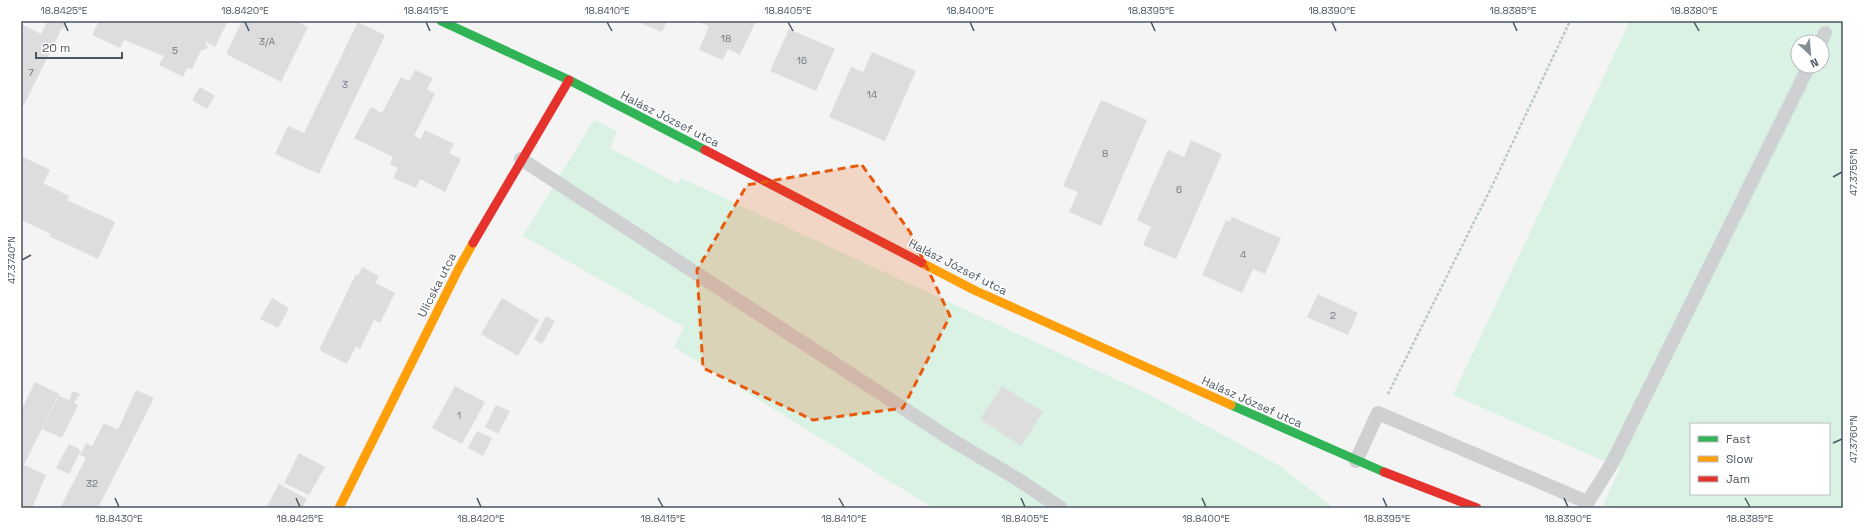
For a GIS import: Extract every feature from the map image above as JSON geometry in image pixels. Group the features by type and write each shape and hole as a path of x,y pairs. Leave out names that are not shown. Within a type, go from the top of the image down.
{"street":[{"name":"Halász József utca","path":"441,21 570,80 976,291 1356,461 1477,508"},
{"name":"Ulicska utca","path":"339,508 459,268 521,159 570,80"}],"lane":[{"path":"1356,461 1378,413 1586,505 1611,465 1805,74"},
{"path":"521,159 949,438 1019,480 1061,508"}],"path":[{"path":"1378,413 1495,180 1570,21"}],"highlighted area":[{"path":"862,165 910,232 950,316 903,408 813,420 703,368 697,270 747,185"}],"green space":[{"path":"1630,21 1843,21 1843,508 1602,508 1620,468 1453,395"},
{"path":"594,120 617,131 610,148 678,184 681,178 1150,395 1280,466 1334,508 933,508 674,347 684,327 523,236"}],"building":[{"path":"48,21 68,21 64,29 62,28 24,105 21,104 21,24 41,34"},
{"path":"99,21 228,21 215,47 205,41 208,48 201,51 192,69 187,68 183,77 159,65 164,56 124,40 120,48 92,35"},
{"path":"242,21 296,21 308,27 281,82 226,54"},
{"path":"636,21 667,21 662,32"},
{"path":"702,21 756,21 740,55 728,49 723,60 699,50 709,26 701,23"},
{"path":"358,22 385,35 319,174 275,154 288,126 304,133"},
{"path":"789,29 835,49 816,91 770,71"},
{"path":"872,52 916,71 885,141 829,117 851,67 863,72"},
{"path":"415,70 433,78 427,89 435,94 414,136 421,139 425,130 454,144 449,153 461,159 445,192 420,179 416,188 393,178 398,168 390,164 393,157 354,138 371,107 382,113 401,77 409,81"},
{"path":"200,87 215,96 207,109 192,100"},
{"path":"1101,100 1147,120 1101,226 1069,212 1078,192 1063,186"},
{"path":"1191,140 1222,154 1176,259 1143,245 1151,227 1137,220 1168,150 1184,157"},
{"path":"21,156 50,170 43,183 69,196 67,200 115,222 98,259 49,236 51,234 21,220"},
{"path":"1232,217 1281,238 1265,274 1253,269 1242,293 1202,275 1226,220 1230,222"},
{"path":"362,267 379,276 375,283 395,293 380,323 374,320 360,349 356,346 347,364 319,350 356,274 358,276"},
{"path":"1318,294 1358,313 1348,335 1307,317"},
{"path":"272,298 289,308 278,328 260,319"},
{"path":"502,298 539,320 518,356 481,334"},
{"path":"546,316 555,321 542,344 534,339"},
{"path":"35,382 59,394 24,465 46,475 32,508 21,508 21,472 23,466 21,470 21,411"},
{"path":"455,386 485,402 462,444 432,428"},
{"path":"1002,386 1043,412 1021,446 980,419"},
{"path":"136,390 154,398 98,508 60,508 86,458 80,455 86,443 92,446 104,423 118,430"},
{"path":"73,391 80,394 74,403 78,405 62,438 42,429 59,396 69,400"},
{"path":"496,405 510,411 498,434 485,427"},
{"path":"477,431 492,438 483,456 468,448"},
{"path":"69,444 81,450 69,474 56,468"},
{"path":"299,453 325,467 309,495 284,483"},
{"path":"279,484 307,499 302,508 266,508"}],"traffic: fast":[{"path":"441,21 569,80 705,150"},
{"path":"1231,405 1384,472"}],"traffic: slow":[{"path":"339,508 459,268 473,243"},
{"path":"922,263 976,291 1231,405"}],"traffic: jam":[{"path":"473,243 569,80"},
{"path":"705,150 922,263"},
{"path":"1384,472 1477,508"}]}
